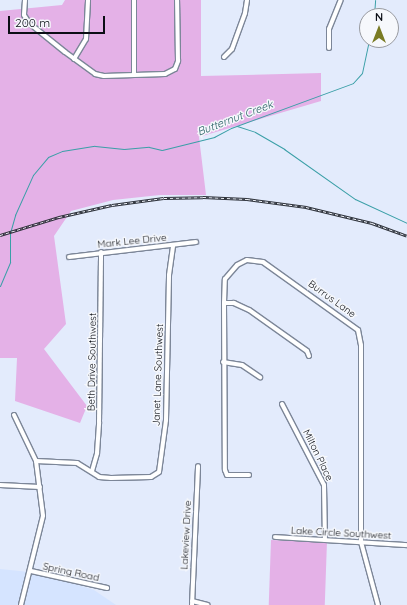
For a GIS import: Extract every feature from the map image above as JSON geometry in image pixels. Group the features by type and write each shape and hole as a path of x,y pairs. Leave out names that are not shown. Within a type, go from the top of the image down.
{"street":[{"path":"25,0 26,20 74,59 98,75 165,74 177,66 177,0"},
{"path":"74,59 86,39 88,0"},
{"path":"134,0 134,75"},
{"path":"224,57 232,49 245,13 247,0"},
{"path":"329,48 329,29 341,0"},
{"name":"Mark Lee Drive","path":"69,257 101,252 196,242"},
{"name":"Janet Lane Southwest","path":"36,461 77,463 92,471 99,477 111,478 151,477 160,468 166,420 169,275 173,245"},
{"name":"Beth Drive Southwest","path":"92,471 97,453 101,252"},
{"name":"Burrus Lane","path":"224,303 225,279 230,271 242,262 254,260 280,272 358,330 361,345 361,542"},
{"path":"248,475 227,475 225,470 223,362 224,303 234,303 249,310 308,351 309,356"},
{"path":"223,362 242,365 260,377"},
{"name":"Milton Place","path":"282,404 324,485 325,540"},
{"path":"14,415 36,461 43,516 31,571 21,605"},
{"name":"Lakeview Drive","path":"192,603 198,466"},
{"path":"0,485 40,487"},
{"name":"Lake Circle Southwest","path":"275,537 407,545"},
{"path":"361,542 378,605"},
{"name":"Spring Road","path":"31,571 107,588"},
{"path":"192,603 208,605"}],"shaded area":[{"path":"65,0 201,0 201,76 321,73 321,101 199,137 206,195 160,195 113,200 71,211 54,236 66,324 44,349 87,406 80,423 15,401 17,358 0,358 0,11 62,5"},
{"path":"271,540 327,542 325,605 269,605"},
{"path":"0,569 39,573 94,590 116,605 0,605"}],"waterway":[{"name":"Butternut Creek","path":"374,8 375,0"},
{"name":"Butternut Creek","path":"0,286 10,262 10,233 15,215 33,175 48,157 62,151 95,146 124,149 149,147 162,150 214,137 231,128 353,83 362,73 367,48"},
{"path":"237,126 255,132 284,149 355,199 407,223"}],"railway":[{"path":"0,235 59,217 112,205 164,198 203,197 247,199 306,207 372,223 407,236"}]}
